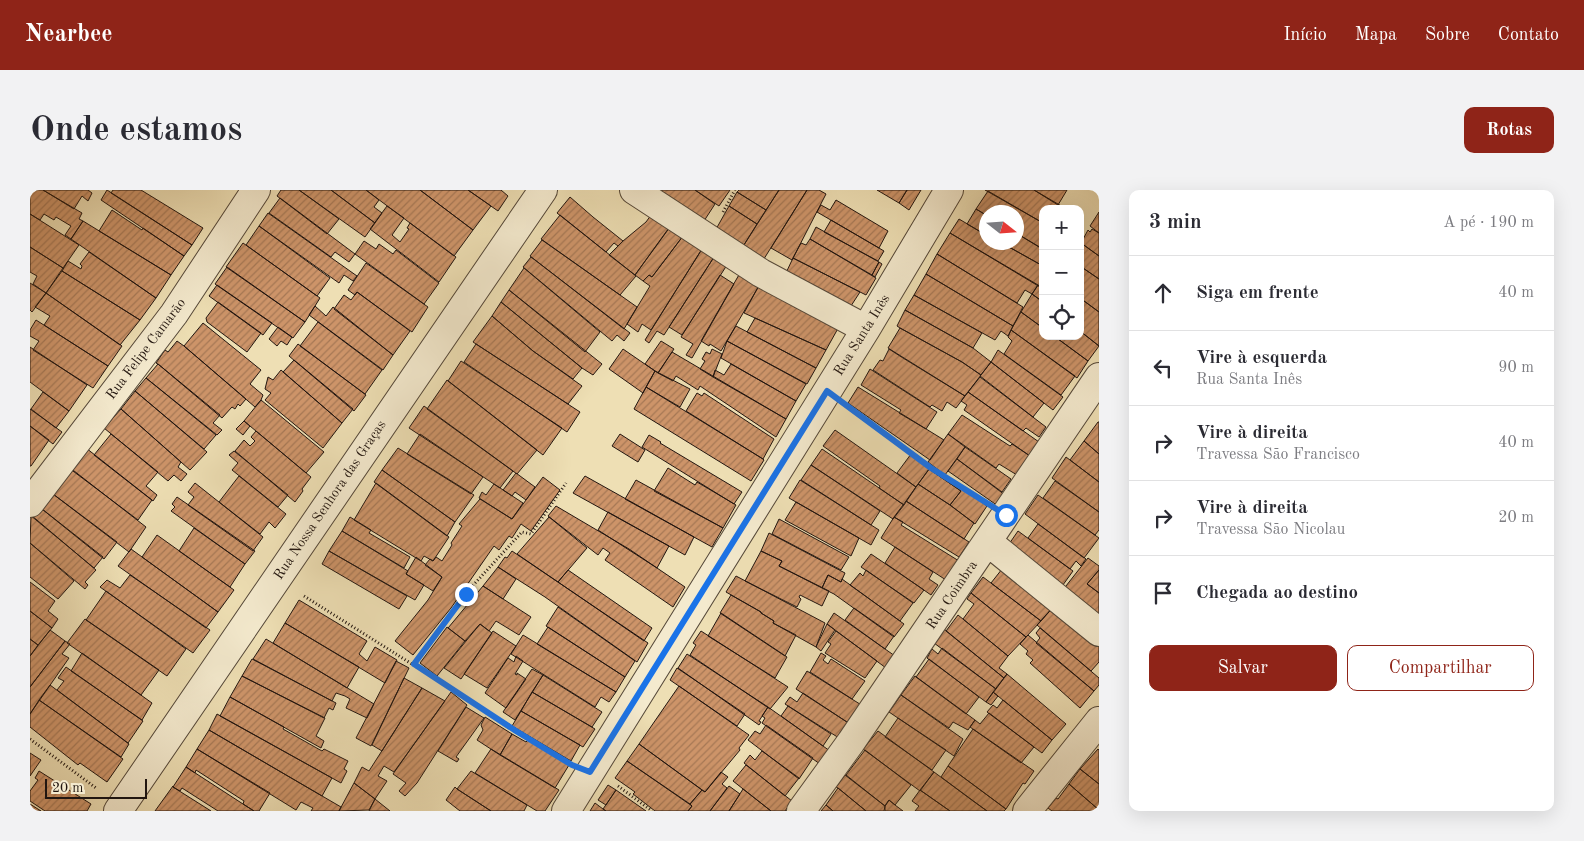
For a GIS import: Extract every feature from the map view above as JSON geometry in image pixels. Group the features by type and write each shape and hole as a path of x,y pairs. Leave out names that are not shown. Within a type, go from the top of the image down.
{"street":[{"name":"Rua Felipe Camarão","path":"30,503 174,314 256,190"},
{"name":"Rua Nossa Senhora das Graças","path":"119,809 543,190"},
{"path":"634,190 761,273 866,329"},
{"name":"Rua Santa Inês","path":"566,811 866,329 950,190"},
{"name":"Rua Coimbra","path":"802,811 988,542 1099,377"},
{"path":"988,542 1099,632"},
{"path":"1028,811 1099,721"}],"path":[{"path":"827,391 931,468 1006,515"},
{"path":"414,664 472,587 522,532 531,534 566,483"},
{"path":"276,578 572,765 618,787 652,811"},
{"path":"30,738 119,809"}],"building":[{"path":"30,190 43,190 82,213 79,219 83,221 71,239 65,235 71,226 56,217 54,220 44,214 40,220 30,214"},
{"path":"43,190 88,190 92,193 88,201 82,196 74,209"},
{"path":"107,190 192,245 184,256 101,200"},
{"path":"113,190 141,190 203,228 192,245 111,193"},
{"path":"281,190 299,190 339,219 327,234 277,196"},
{"path":"299,190 331,190 375,223 365,237"},
{"path":"331,190 366,190 379,200 374,207 382,213 375,223"},
{"path":"366,190 420,190 473,230 454,256"},
{"path":"420,190 468,190 491,206 473,230"},
{"path":"468,190 501,190 508,196 498,211"},
{"path":"662,190 695,190 715,204 704,221 661,193"},
{"path":"695,190 730,190 719,206"},
{"path":"739,190 779,190 766,210 737,192"},
{"path":"779,190 807,190 762,262 742,248"},
{"path":"807,190 819,190 826,194 792,260 771,248"},
{"path":"877,190 907,190 899,203"},
{"path":"907,190 921,190 909,210 899,203"},
{"path":"985,190 1034,190 1060,205 1039,205 1039,221 1024,212 1024,205 1011,205"},
{"path":"1034,190 1067,190 1058,205"},
{"path":"988,191 1012,205 979,205 979,211 976,209"},
{"path":"737,192 766,210 757,224 729,206"},
{"path":"570,197 623,241 618,246 614,243 606,252 557,213"},
{"path":"280,198 355,254 349,262 335,252 331,257 269,213"},
{"path":"836,200 888,231 879,248 817,212 821,205 830,210"},
{"path":"387,206 404,218 392,235 400,242 409,229 407,228 410,223 456,257 439,282 370,229"},
{"path":"729,206 757,224 742,248 715,231"},
{"path":"976,209 979,211 979,231 967,224"},
{"path":"112,210 142,230 143,228 184,256 171,275 99,231"},
{"path":"654,211 671,225 635,275 609,255 646,222"},
{"path":"1024,212 1039,221 1039,247 1024,238"},
{"path":"1099,212 1099,233 1090,226"},
{"path":"268,213 357,276 353,281 344,275 339,283 259,226"},
{"path":"30,214 79,245 63,268 30,247"},
{"path":"560,215 636,276 620,295 541,239"},
{"path":"959,219 979,231 979,250 1014,250 1039,264 1039,286 950,233"},
{"path":"831,220 884,251 878,261 824,232"},
{"path":"83,221 171,275 156,298 71,239"},
{"path":"259,226 330,278 317,296 246,245"},
{"path":"670,227 683,236 652,277 649,275 643,281 635,275"},
{"path":"816,227 879,262 872,275 810,239"},
{"path":"1092,229 1099,233 1099,256 1084,245 1084,237 1088,230 1090,232"},
{"path":"950,233 1038,285 1032,294 1025,290 1017,303 937,254"},
{"path":"683,236 702,249 651,330 642,324 638,332 627,324 650,286 643,281 649,275 652,277"},
{"path":"1024,238 1039,247 1039,264 1014,250 1024,250"},
{"path":"810,239 876,278 866,295 793,258 801,243 806,245"},
{"path":"542,240 637,307 624,329 530,256"},
{"path":"364,241 376,249 379,244 393,254 396,250 439,283 424,304 355,254"},
{"path":"243,243 320,298 305,322 226,267"},
{"path":"1084,245 1099,256 1099,279 1084,269"},
{"path":"30,247 63,268 46,293 33,284 37,276 30,272"},
{"path":"702,249 714,257 664,335 657,331 649,343 645,340"},
{"path":"89,252 156,298 140,320 62,271 68,261 81,269 82,266 80,264"},
{"path":"937,254 1023,307 1013,326 926,274"},
{"path":"531,257 630,333 624,341 617,335 612,341 523,267"},
{"path":"714,257 727,265 682,335 669,327"},
{"path":"793,258 860,292 849,309 785,275"},
{"path":"879,262 882,264 875,277 872,275"},
{"path":"366,263 428,307 412,332 357,292 355,295 348,290"},
{"path":"227,267 305,322 293,338 215,284"},
{"path":"524,268 600,332 585,352 509,290"},
{"path":"1084,269 1099,279 1099,312 1084,301"},
{"path":"62,271 140,320 120,345 46,293"},
{"path":"740,273 760,284 721,351 701,341"},
{"path":"926,274 1013,326 1008,336 1001,331 995,340 914,295"},
{"path":"720,275 734,284 692,358 686,355 693,344 681,337"},
{"path":"762,280 797,301 794,307 841,323 826,350 744,313"},
{"path":"30,283 46,293 32,312 30,310"},
{"path":"217,285 272,323 263,335 209,296"},
{"path":"1038,285 1039,286 1039,299 1032,294"},
{"path":"509,290 602,364 593,375 501,302"},
{"path":"357,292 410,331 393,355 334,309 344,295 351,300"},
{"path":"46,293 122,346 108,366 44,325 50,316 35,307"},
{"path":"1032,294 1039,299 1039,325 1021,312"},
{"path":"914,295 982,333 973,348 905,310"},
{"path":"1084,301 1099,312 1099,346 1084,334"},
{"path":"218,302 261,333 247,352 207,322 206,318"},
{"path":"501,302 582,368 573,379 533,351 492,316"},
{"path":"315,306 326,316 333,307 393,355 383,370 309,315"},
{"path":"905,310 973,348 991,362 981,375 962,362 900,328 897,326"},
{"path":"1021,312 1039,325 1039,340 1059,340 1088,361 1077,378 1011,330"},
{"path":"492,316 533,351 582,386 568,404 473,342"},
{"path":"755,318 826,350 816,368 747,332"},
{"path":"36,320 108,366 93,388 33,350 39,341 30,336 30,330"},
{"path":"318,322 382,370 365,394 300,346"},
{"path":"203,323 261,370 250,384 263,395 255,407 184,346"},
{"path":"736,326 816,368 807,384 727,341"},
{"path":"278,327 292,337 287,345 281,341 277,346 269,339"},
{"path":"900,328 962,362 981,375 965,396 888,348"},
{"path":"1011,330 1075,376 1061,395 1004,354 1012,341 1008,337"},
{"path":"1084,334 1099,346 1088,361 1059,340 1084,340"},
{"path":"177,341 246,399 240,406 238,404 235,409 232,407 222,418 156,363 165,350 168,352"},
{"path":"661,341 674,349 658,373 645,364"},
{"path":"727,341 806,384 796,401 721,358"},
{"path":"298,344 366,395 354,411 289,356"},
{"path":"476,344 580,412 567,432 464,362"},
{"path":"30,347 87,385 69,411 30,382"},
{"path":"623,349 655,371 643,393 609,369"},
{"path":"712,349 722,354 713,377 700,369 705,361 702,359 706,352 710,354"},
{"path":"889,349 965,396 956,408 947,402 942,411 932,405 930,407 873,370 880,360 883,361"},
{"path":"998,350 1063,397 1053,410 991,362"},
{"path":"672,352 786,419 776,437 700,386 698,390 676,376 673,381 658,373"},
{"path":"294,360 353,409 342,423 283,372"},
{"path":"461,361 562,428 543,455 448,381"},
{"path":"991,362 1044,403 1033,417 980,376"},
{"path":"158,364 220,415 213,423 222,430 217,435 146,378"},
{"path":"731,364 796,401 786,419 713,377 715,370 724,375"},
{"path":"870,369 937,412 926,429 899,413 901,410 861,385"},
{"path":"281,370 342,423 323,448 265,400 271,393 265,389 268,377 273,380"},
{"path":"655,371 690,389 680,407 646,387"},
{"path":"980,377 1046,427 1039,437 1026,428 1023,431 968,392"},
{"path":"146,378 216,435 204,449 135,391"},
{"path":"447,380 537,450 517,474 427,409"},
{"path":"646,387 763,459 751,481 634,409"},
{"path":"858,387 944,440 930,460 848,403"},
{"path":"135,391 207,452 190,470 121,409"},
{"path":"43,392 69,411 56,428 31,409"},
{"path":"968,392 1039,442 1030,456 964,410 967,405 961,401"},
{"path":"697,393 702,396 704,393 774,439 763,459 686,411"},
{"path":"261,400 324,452 306,473 244,421"},
{"path":"424,406 513,471 500,488 409,428"},
{"path":"30,409 62,432 53,444 30,426"},
{"path":"121,409 181,462 178,467 187,474 181,481 174,475 168,481 104,428"},
{"path":"962,415 1010,446 1012,444 1030,456 1017,475 999,464 996,468 948,434"},
{"path":"244,421 250,426 243,435 236,429"},
{"path":"1099,422 1099,454 1084,441"},
{"path":"30,426 49,440 31,466 30,466"},
{"path":"835,430 916,487 904,505 823,446"},
{"path":"256,431 311,477 295,502 235,451 244,440 250,446 255,441 251,437"},
{"path":"111,434 158,472 146,486 157,495 153,501 94,455"},
{"path":"420,434 483,477 471,494 407,454"},
{"path":"620,434 645,450 638,462 612,446"},
{"path":"948,434 965,447 945,475 928,462"},
{"path":"649,435 742,492 734,504 642,447"},
{"path":"1084,441 1099,454 1099,482 1070,460"},
{"path":"965,447 1011,479 1002,492 957,459"},
{"path":"86,448 152,500 138,520 69,468"},
{"path":"398,448 474,495 455,522 382,470"},
{"path":"822,449 904,505 893,519 811,465"},
{"path":"234,451 288,495 278,507 232,470 238,463 229,455"},
{"path":"911,454 930,468 916,487 897,473"},
{"path":"1066,457 1099,482 1099,512 1052,478"},
{"path":"957,459 1005,495 998,506 948,471"},
{"path":"811,465 880,511 871,525 801,480"},
{"path":"69,467 146,527 129,552 49,491"},
{"path":"668,468 695,485 697,482 736,505 723,528 654,491"},
{"path":"930,468 987,506 975,524 950,505 961,491"},
{"path":"929,469 961,491 950,505 918,484"},
{"path":"382,470 455,522 447,536 374,482"},
{"path":"516,473 535,487 526,500 515,492 512,496 503,490"},
{"path":"239,476 286,514 275,528 269,522 260,534 219,502"},
{"path":"585,476 694,537 685,555 573,493"},
{"path":"543,477 560,490 531,531 521,524 512,538 509,536 499,550 494,546 451,608 413,655 395,641 428,600 442,577 425,565 430,559 433,561 436,557 442,561 462,526 459,524 480,499 512,519"},
{"path":"636,480 723,528 712,547 625,499"},
{"path":"800,480 879,530 871,545 789,498"},
{"path":"1055,481 1099,512 1099,530 1095,535 1043,498"},
{"path":"195,483 263,537 253,551 188,505 194,497 188,492"},
{"path":"376,483 449,537 433,561 424,556 421,561 354,520"},
{"path":"494,484 523,503 512,519 479,498 482,492 486,495"},
{"path":"918,484 974,523 964,539 906,501"},
{"path":"49,491 117,542 104,559 37,505"},
{"path":"1038,495 1099,538 1084,558 1025,514"},
{"path":"177,497 255,551 245,564 171,511 175,507 172,504"},
{"path":"906,501 969,542 959,557 894,517"},
{"path":"796,502 859,538 851,556 785,520"},
{"path":"37,505 103,557 94,568 30,515"},
{"path":"556,506 629,549 685,587 673,607 605,560 610,553 603,548 598,555 548,516"},
{"path":"608,512 669,546 657,568 598,530"},
{"path":"31,515 96,570 85,582 88,585 85,589 30,543"},
{"path":"350,517 371,530 369,533 410,557 404,568 342,531"},
{"path":"549,517 587,548 558,582 517,554"},
{"path":"894,517 903,522 901,525 959,561 946,580 881,538"},
{"path":"779,519 849,557 841,570 772,534"},
{"path":"1038,524 1086,559 1081,566 1076,561 1070,569 1028,538"},
{"path":"194,528 245,564 230,587 179,551"},
{"path":"342,531 408,571 406,574 424,585 415,600 329,551"},
{"path":"1018,531 1073,571 1060,589 1007,547"},
{"path":"769,533 845,573 841,582 828,575 822,588 779,566 782,561 761,551"},
{"path":"157,535 234,590 218,612 142,557"},
{"path":"30,543 74,581 58,599 30,577"},
{"path":"895,547 933,572 929,579 938,585 931,595 885,563"},
{"path":"131,549 218,612 206,628 118,566"},
{"path":"329,551 407,596 399,609 322,564"},
{"path":"512,551 648,643 637,662 545,597 498,567"},
{"path":"761,551 782,561 779,566 829,591 822,606 800,595 801,599 797,607 745,581"},
{"path":"871,554 924,590 914,603 861,567"},
{"path":"416,557 442,577 433,591 406,574"},
{"path":"1088,558 1099,566 1099,570 1087,584 1099,593 1099,620 1062,591"},
{"path":"1006,564 1056,604 1041,621 991,583"},
{"path":"498,567 516,579 503,599 483,586"},
{"path":"568,570 652,628 644,641 558,582"},
{"path":"866,570 913,603 900,621 850,585 860,573 863,576"},
{"path":"1099,570 1099,593 1087,584"},
{"path":"130,575 210,630 193,653 100,587 107,580 120,588"},
{"path":"828,575 841,582 842,579 904,624 894,637 834,594 822,588"},
{"path":"736,576 825,623 816,647 773,623 774,621 761,612 726,592"},
{"path":"983,577 1041,621 1026,637 971,593"},
{"path":"30,582 55,601 48,611 58,619 52,628 30,611"},
{"path":"483,586 531,617 519,635 496,621 489,631 480,624 465,641 448,628"},
{"path":"106,591 186,649 167,676 86,620"},
{"path":"971,593 1026,637 1008,656 963,619 974,604 967,599"},
{"path":"731,595 761,612 774,621 773,623 796,635 785,656 720,613"},
{"path":"299,600 367,641 359,654 367,661 375,647 397,660 385,683 285,623"},
{"path":"1054,606 1099,643 1099,662 1091,671 1037,625"},
{"path":"558,607 635,661 625,677 546,626"},
{"path":"854,608 894,636 885,649 845,620"},
{"path":"30,611 52,628 38,645 30,639"},
{"path":"721,613 787,657 775,678 708,636"},
{"path":"834,613 895,656 886,668 827,624"},
{"path":"958,615 1008,656 999,668 1007,674 1004,678 946,631"},
{"path":"85,619 159,670 141,695 67,643"},
{"path":"285,623 359,667 347,688 273,643"},
{"path":"480,624 492,633 461,679 444,668"},
{"path":"827,624 835,630 821,651 816,647"},
{"path":"447,627 465,641 437,676 420,663"},
{"path":"548,627 625,677 616,692 537,644"},
{"path":"1040,628 1099,678 1099,685 1094,691 1036,643 1040,638 1036,633"},
{"path":"944,629 1004,678 996,689 934,643"},
{"path":"50,630 65,641 30,687 30,656"},
{"path":"493,631 516,646 487,688 464,674"},
{"path":"701,631 788,687 770,709 690,655 696,645 693,643"},
{"path":"836,631 877,661 865,678 825,653 831,644 828,642"},
{"path":"523,635 616,692 609,702 601,697 595,707 511,654"},
{"path":"1028,635 1094,691 1080,708 1030,663 1033,660 1026,654 1028,651 1020,644"},
{"path":"30,639 38,645 30,656"},
{"path":"266,639 374,704 367,718 346,708 350,699 345,696 336,693 332,701 253,659"},
{"path":"65,641 70,644 62,654 69,658 30,714 30,687"},
{"path":"942,648 996,689 986,702 927,658 932,649 938,654"},
{"path":"82,653 152,703 142,720 71,671"},
{"path":"821,653 826,656 823,660 828,664 831,659 865,681 852,699 810,672"},
{"path":"687,654 768,707 759,721 761,722 759,725 678,668"},
{"path":"516,656 523,661 515,674 517,675 517,673 526,679 506,708 485,693 508,658 514,662"},
{"path":"252,659 336,703 333,710 329,708 324,718 242,676"},
{"path":"929,659 979,697 966,714 916,677"},
{"path":"396,661 409,668 371,746 356,738"},
{"path":"66,667 143,721 128,743 57,690 64,681 58,678"},
{"path":"677,668 745,714 737,726 670,680"},
{"path":"532,669 543,675 515,720 503,712"},
{"path":"807,671 863,706 850,724 796,689"},
{"path":"1007,674 1066,724 1052,740 993,692"},
{"path":"543,675 602,712 592,727 532,692"},
{"path":"242,676 325,718 316,736 324,741 321,748 230,697"},
{"path":"915,676 975,720 968,730 953,722 949,728 901,695"},
{"path":"404,678 422,688 382,751 372,745"},
{"path":"50,685 129,744 121,757 39,700"},
{"path":"679,686 749,735 739,748 740,750 705,792 639,744"},
{"path":"422,688 445,701 394,772 384,766 378,776 387,781 375,799 354,783 362,767 369,771"},
{"path":"451,692 467,705 417,783 405,796 399,791 406,783 393,774"},
{"path":"532,692 595,729 583,747 521,711"},
{"path":"993,692 998,696 991,705 986,702"},
{"path":"803,693 850,724 839,738 785,704 790,697 797,702"},
{"path":"901,695 963,739 954,756 889,712"},
{"path":"230,697 322,751 324,749 348,761 344,769 347,771 341,783 220,716"},
{"path":"39,700 123,759 107,782 80,763 78,765 30,727 30,714"},
{"path":"1003,700 1052,740 1042,753 987,712 993,705 997,708"},
{"path":"788,706 831,734 823,746 781,716"},
{"path":"466,707 484,718 456,757 459,759 457,762 438,751"},
{"path":"768,707 830,751 820,764 762,723 765,718 762,716"},
{"path":"521,711 580,745 571,761 512,726"},
{"path":"989,713 1034,747 1021,763 970,727 975,720 980,724"},
{"path":"217,714 332,778 322,796 209,730"},
{"path":"485,717 512,734 500,755 477,740 483,730 481,725"},
{"path":"898,718 946,750 932,770 885,737"},
{"path":"766,725 813,758 799,779 748,740 755,731 760,734"},
{"path":"973,729 1034,771 1025,784 1023,783 1006,809 948,766"},
{"path":"209,730 341,807 339,811 311,811 313,808 301,802 296,810 197,749"},
{"path":"878,731 934,772 920,791 863,749"},
{"path":"512,734 526,742 528,740 569,765 555,788 500,755"},
{"path":"639,744 702,790 690,804 627,761"},
{"path":"197,749 270,793 259,811 254,811 243,804 244,801 196,770 195,773 186,767"},
{"path":"491,749 559,790 545,811 537,811 475,773"},
{"path":"865,750 911,785 895,805 889,800 885,806 846,775"},
{"path":"1099,750 1099,784 1080,769"},
{"path":"762,751 799,778 785,796 744,763 750,755 755,760"},
{"path":"30,753 41,760 30,776"},
{"path":"627,761 692,806 688,811 655,811 633,794 635,792 615,778"},
{"path":"746,765 792,801 785,811 771,811 733,781"},
{"path":"948,766 1006,809 1004,811 987,811 941,777"},
{"path":"186,767 254,811 218,811 182,788 180,791 173,787"},
{"path":"1080,769 1099,784 1099,810 1069,784"},
{"path":"39,771 91,804 87,811 45,811 30,801 30,791 38,780 35,778"},
{"path":"471,771 527,805 524,811 491,811 457,789"},
{"path":"721,772 728,777 722,784 727,788 710,811 688,811 692,806 690,804 702,790 705,792"},
{"path":"934,772 987,811 950,811 920,790"},
{"path":"845,775 885,806 884,811 866,811 836,787"},
{"path":"354,783 375,799 369,810 339,811"},
{"path":"1069,784 1099,811 1052,811 1048,808 1056,798 1058,799"},
{"path":"608,785 616,790 606,805 598,800"},
{"path":"729,786 740,794 729,811 710,811"},
{"path":"173,787 211,811 155,811"},
{"path":"455,787 491,811 460,811 446,800"},
{"path":"838,788 866,811 833,811 826,805"},
{"path":"743,789 771,811 729,811"},
{"path":"616,790 646,811 606,811 603,809"},
{"path":"920,790 950,811 915,811 919,806 912,801"},
{"path":"375,799 390,811 369,811"},
{"path":"889,800 903,811 885,811 885,806"},
{"path":"595,803 603,809 606,811 590,811"},
{"path":"30,804 41,811 30,811"},
{"path":"826,805 833,811 821,811"}],"route":[{"path":"466,594 414,664 516,731 572,765 590,772 827,391 931,468 1006,515"}]}
